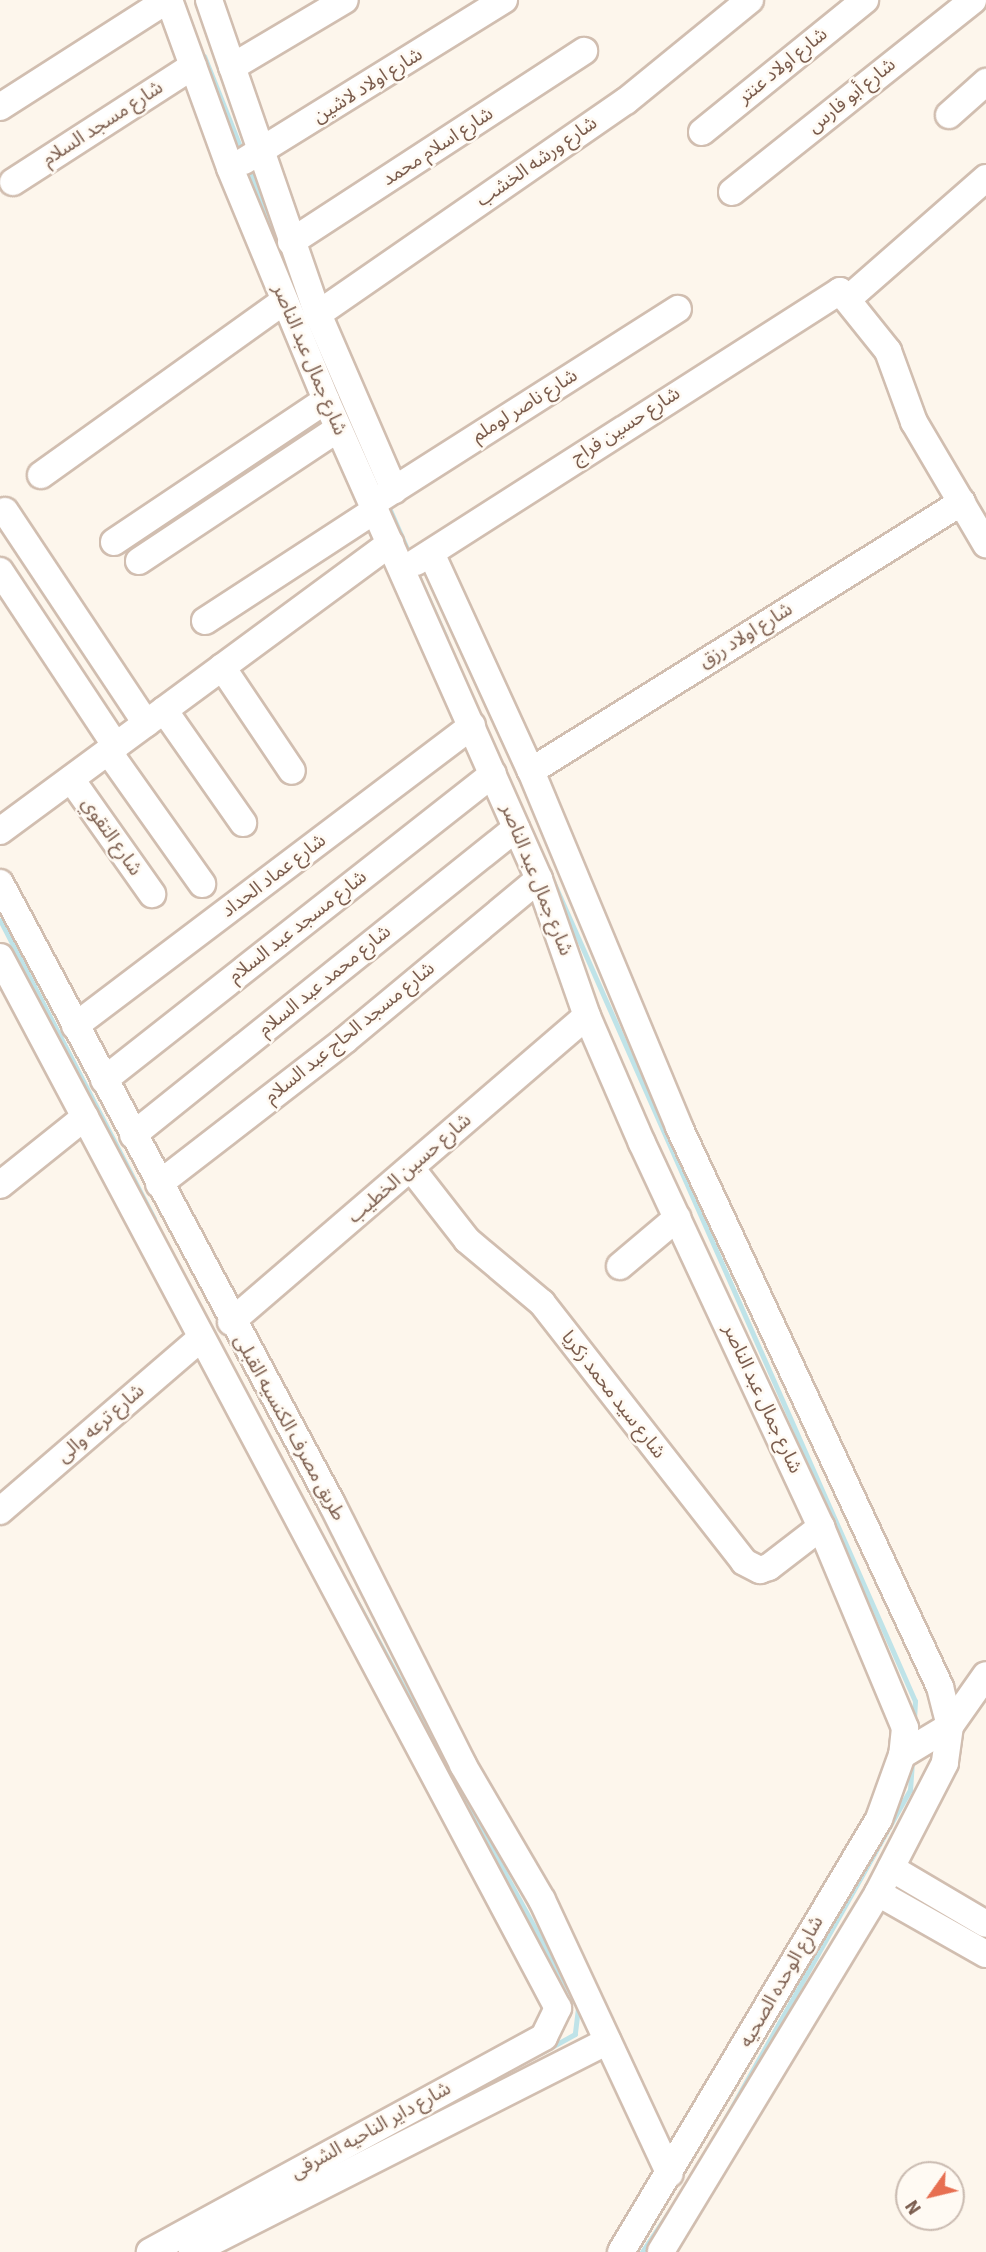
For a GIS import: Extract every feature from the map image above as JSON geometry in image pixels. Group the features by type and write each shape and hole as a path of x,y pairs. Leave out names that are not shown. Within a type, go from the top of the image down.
{"street":[{"name":"شارع جمال عبد الناصر","path":"168,0 193,66 243,161 291,242 381,500 390,542 415,563 531,771 661,1135 677,1218 821,1527 899,1706 905,1728 906,1754"},
{"path":"0,107 168,0"},
{"name":"شارع جمال عبد الناصر","path":"209,0 232,67 243,161 284,301 338,429 381,500"},
{"path":"232,67 345,0"},
{"name":"شارع اولاد لاشين","path":"243,161 504,0"},
{"name":"شارع ورشه الخشب","path":"318,314 626,101 750,0"},
{"name":"شارع اولاد عنتر","path":"702,132 865,0"},
{"name":"شارع أبو فارس","path":"732,192 972,0"},
{"name":"شارع اسلام محمد","path":"291,242 584,51"},
{"name":"شارع مسجد السلام","path":"13,182 193,66"},
{"path":"949,115 986,82"},
{"path":"986,178 849,298 888,351 915,422 986,544"},
{"name":"شارع حسين فراج","path":"415,563 834,292 849,298"},
{"path":"41,475 284,301"},
{"name":"شارع ناصر لوملم","path":"205,621 381,500 678,309"},
{"path":"114,542 326,400"},
{"path":"139,561 338,429"},
{"name":"شارع اولاد رزق","path":"531,771 962,502"},
{"path":"5,511 155,716 243,823"},
{"path":"0,831 390,542"},
{"name":"شارع جمال عبد الناصر","path":"415,563 472,726 538,879 587,1016 661,1135 940,1687 942,1731"},
{"path":"0,571 112,749 202,884"},
{"path":"222,667 292,771"},
{"name":"شارع عماد الحداد","path":"53,1055 78,1031 472,726"},
{"name":"شارع مسجد عبد السلام","path":"104,1080 493,774"},
{"name":"شارع التقوي","path":"71,779 152,894"},
{"name":"شارع محمد عبد السلام","path":"133,1135 516,828"},
{"name":"شارع مسجد الحاج عبد السلام","path":"159,1184 345,1040 538,879"},
{"name":"طريق مصرف الكنسيه القبلى","path":"0,883 577,1973 670,2174"},
{"name":"طريق مصرف الكنسيه القبلى","path":"0,957 549,1988"},
{"name":"شارع حسين الخطيب","path":"231,1322 587,1016"},
{"path":"0,1185 85,1117"},
{"name":"شارع سيد محمد زكريا","path":"411,1168 467,1240 542,1303 744,1562 760,1570 769,1567 821,1527"},
{"path":"620,1266 677,1218"},
{"name":"شارع ترعه والى","path":"0,1511 201,1338"},
{"name":"شارع الوحده الصحيه","path":"621,2252 667,2212 834,1928 906,1754 942,1731 986,1675"},
{"name":"شارع الوحده الصحيه","path":"662,2252 670,2174 834,1928 878,1893 945,1763 942,1731"},
{"path":"891,1868 986,1924"},
{"path":"878,1893 986,1954"},
{"path":"549,1988 577,1973"},
{"name":"شارع داير الناحيه الشرقى","path":"149,2252 544,2038 558,2008 549,1988"},
{"name":"شارع داير الناحيه الشرقى","path":"192,2252 608,2041"}],"waterway":[{"path":"204,56 243,154"},
{"path":"248,167 286,262"},
{"path":"387,503 411,558"},
{"path":"416,571 446,638"},
{"path":"553,881 915,1701 914,1719"},
{"path":"0,920 154,1219"},
{"path":"350,1589 578,2008 575,2034 541,2053"},
{"path":"710,2146 910,1790 912,1761"},
{"path":"423,2121 456,2100"},
{"path":"642,2252 683,2191"}]}
